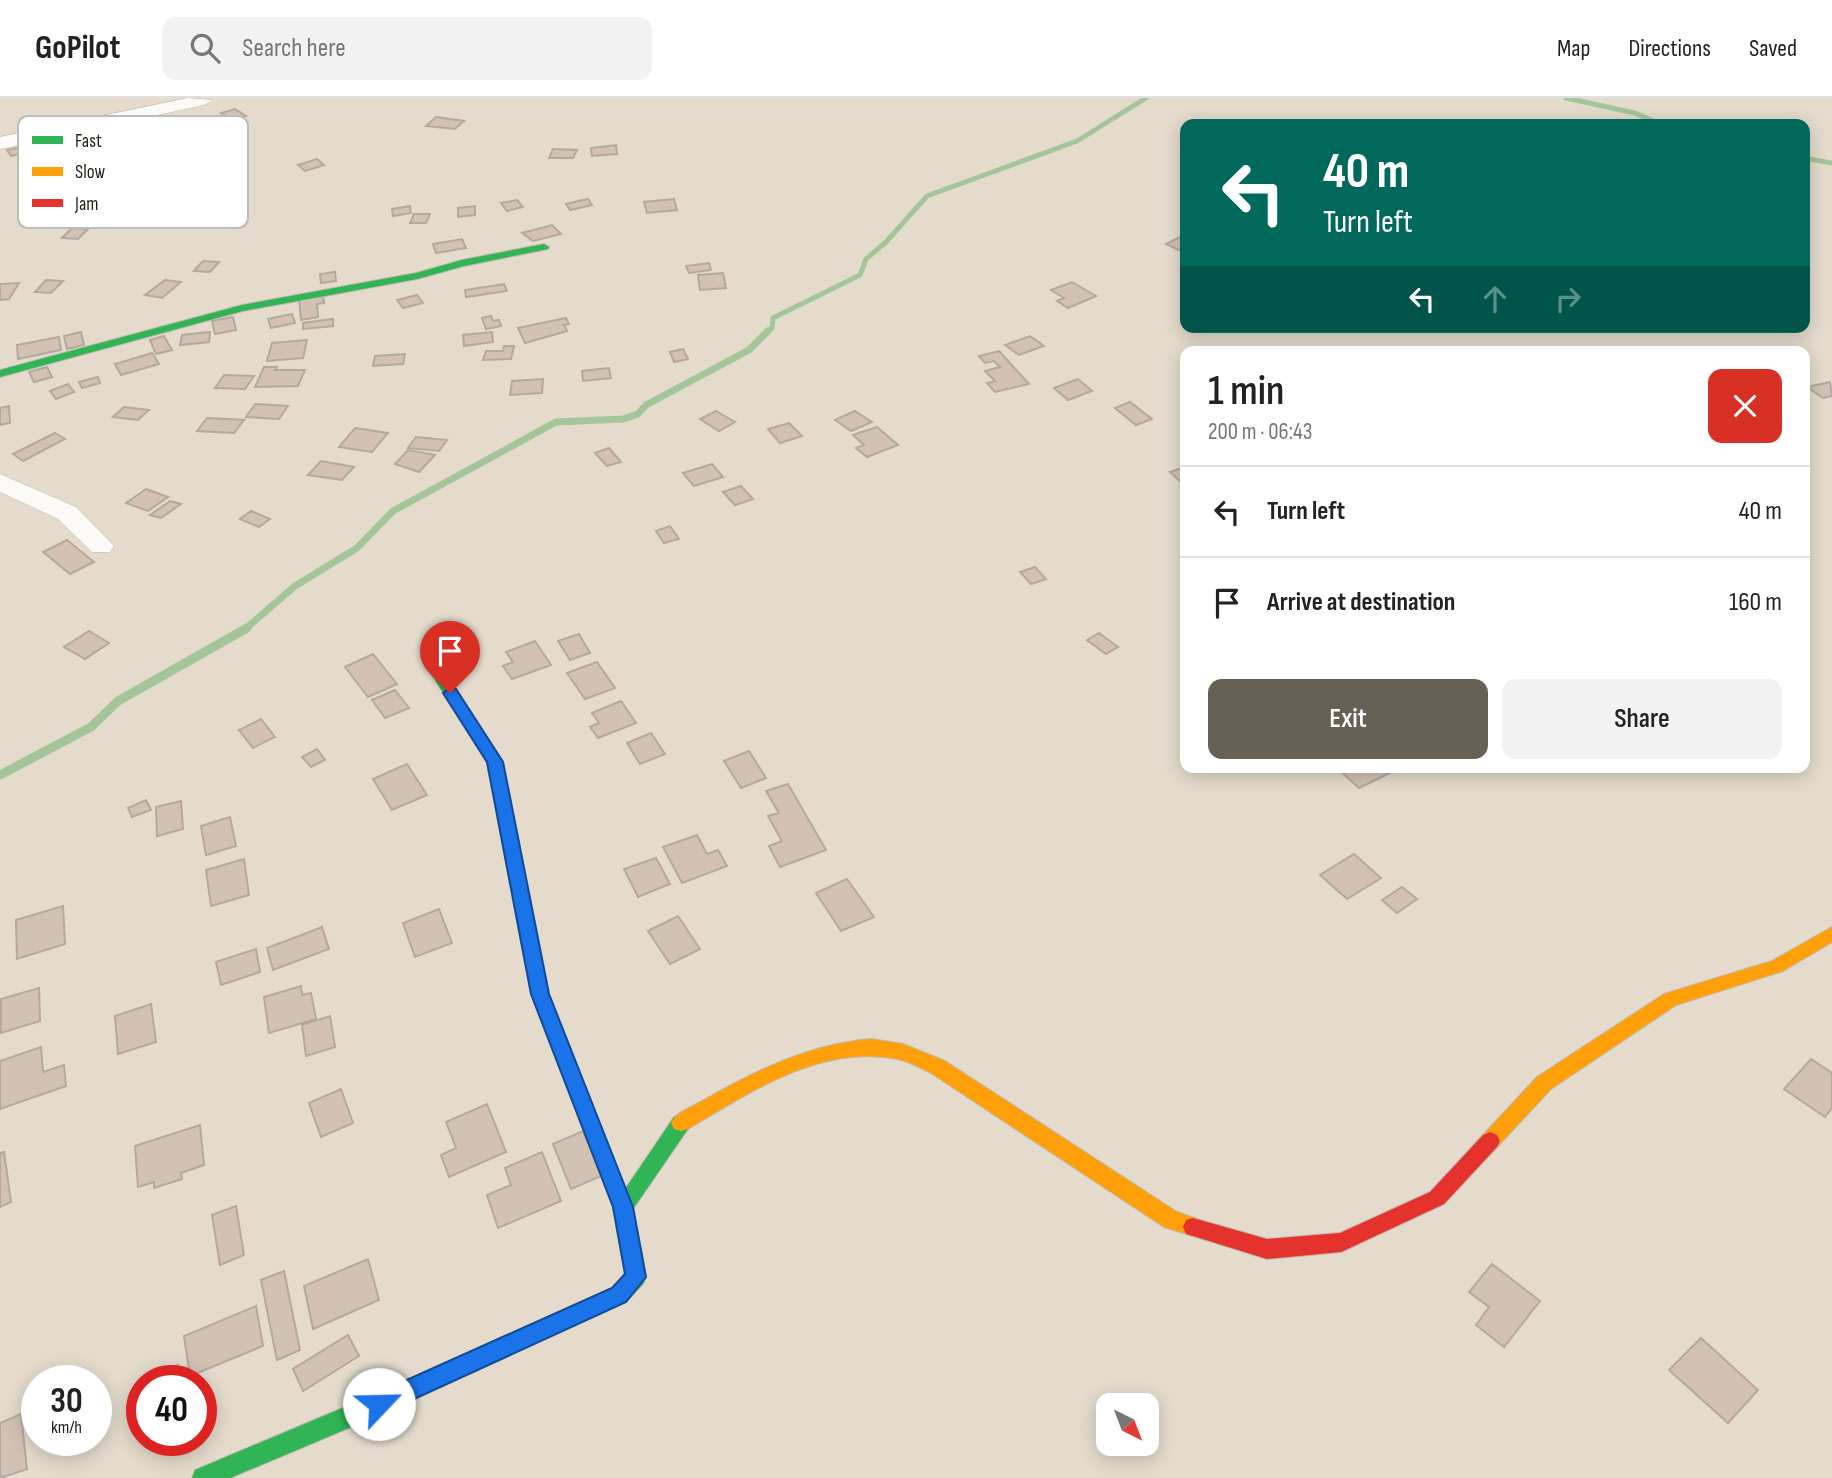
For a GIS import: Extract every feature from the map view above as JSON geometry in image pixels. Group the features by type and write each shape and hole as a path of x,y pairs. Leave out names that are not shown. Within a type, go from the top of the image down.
{"street":[{"path":"128,116 204,100"},
{"path":"0,143 18,139"},
{"path":"0,374 242,307 417,276 462,263 544,247"},
{"path":"0,482 67,513 101,545"},
{"path":"204,1478 379,1404 619,1295 636,1277 623,1207 540,994 495,762 436,670"},
{"path":"623,1207 678,1125 771,1071 850,1048 895,1050 938,1067 1171,1220 1267,1248 1340,1242 1437,1198 1544,1083 1670,999 1777,966 1832,934"}],"building":[{"path":"235,109 246,116 226,116 221,113"},
{"path":"436,117 464,121 455,129 426,126"},
{"path":"616,145 617,154 592,156 591,148"},
{"path":"18,148 18,154 11,156 7,150"},
{"path":"553,149 577,150 573,158 549,158"},
{"path":"317,159 324,165 305,171 298,165"},
{"path":"588,199 592,205 570,210 566,204"},
{"path":"674,199 677,210 647,213 644,202"},
{"path":"517,200 523,207 507,211 501,203"},
{"path":"410,206 411,213 393,216 392,209"},
{"path":"475,206 475,215 458,217 458,208"},
{"path":"414,214 430,214 426,223 410,223"},
{"path":"552,225 561,234 533,241 522,233"},
{"path":"72,228 88,229 78,239 62,238"},
{"path":"1180,237 1180,251 1166,244"},
{"path":"462,239 466,248 436,253 433,244"},
{"path":"203,261 219,262 210,272 194,271"},
{"path":"709,263 711,270 689,273 686,266"},
{"path":"335,272 336,281 321,283 320,274"},
{"path":"723,273 726,288 700,290 698,275"},
{"path":"46,280 63,281 51,293 35,292"},
{"path":"165,280 181,282 162,298 145,295"},
{"path":"1072,282 1096,296 1068,308 1057,301 1064,298 1051,290"},
{"path":"19,283 9,299 0,300 0,284"},
{"path":"504,284 507,291 466,297 465,290"},
{"path":"417,295 423,303 403,308 397,300"},
{"path":"323,296 324,303 317,304 318,317 301,320 299,299"},
{"path":"292,314 295,323 271,328 268,319"},
{"path":"491,316 493,321 499,320 501,326 486,329 482,318"},
{"path":"233,317 236,330 215,334 212,321"},
{"path":"566,318 569,324 564,325 567,331 525,343 518,328"},
{"path":"333,319 333,326 303,329 303,323"},
{"path":"81,332 84,345 67,349 64,336"},
{"path":"210,332 209,342 180,345 182,335"},
{"path":"492,332 493,342 464,346 463,335"},
{"path":"164,336 172,350 156,354 150,340"},
{"path":"1030,336 1044,346 1019,355 1005,345"},
{"path":"59,337 61,350 18,359 17,345"},
{"path":"307,340 303,358 267,361 272,343"},
{"path":"504,346 514,346 511,359 483,360 486,351 503,351"},
{"path":"683,349 688,359 674,362 670,352"},
{"path":"999,351 1029,384 995,392 987,383 995,381 985,371 1000,367 994,361 985,363 979,356"},
{"path":"152,353 159,364 121,375 115,364"},
{"path":"405,354 403,364 373,366 375,356"},
{"path":"47,367 52,377 34,382 29,372"},
{"path":"264,367 277,367 275,370 305,370 298,386 255,387"},
{"path":"609,368 611,378 583,381 582,371"},
{"path":"224,375 254,376 245,389 215,388"},
{"path":"98,377 100,383 82,388 79,382"},
{"path":"543,379 542,393 510,395 512,381"},
{"path":"1078,379 1092,391 1068,400 1054,388"},
{"path":"1830,382 1832,396 1823,398 1810,386"},
{"path":"68,384 74,392 56,399 50,391"},
{"path":"1130,402 1152,419 1136,425 1115,408"},
{"path":"255,404 288,406 279,419 246,417"},
{"path":"9,406 10,423 0,425 0,408"},
{"path":"124,407 149,410 138,420 113,417"},
{"path":"716,411 735,422 719,431 700,419"},
{"path":"855,411 872,422 851,431 835,420"},
{"path":"207,418 244,420 234,433 197,431"},
{"path":"789,423 802,436 780,443 768,429"},
{"path":"877,427 898,445 867,457 856,448 864,445 853,435"},
{"path":"355,428 388,433 372,452 339,447"},
{"path":"55,433 65,439 23,461 13,454"},
{"path":"416,437 447,440 439,451 408,448"},
{"path":"609,448 621,462 607,466 595,453"},
{"path":"408,450 435,455 419,472 395,464"},
{"path":"321,461 354,467 342,480 308,475"},
{"path":"712,464 723,477 694,486 683,473"},
{"path":"1180,469 1180,481 1170,472"},
{"path":"741,486 753,499 735,505 723,492"},
{"path":"146,489 168,497 148,511 126,503"},
{"path":"170,501 181,504 161,518 150,515"},
{"path":"251,511 270,519 259,527 240,519"},
{"path":"670,526 679,539 664,543 656,531"},
{"path":"67,540 94,562 70,574 43,552"},
{"path":"1035,567 1046,579 1031,584 1020,572"},
{"path":"89,631 109,643 85,659 64,647"},
{"path":"1099,633 1118,647 1106,654 1087,640"},
{"path":"579,634 590,653 570,660 558,641"},
{"path":"535,641 551,665 512,679 503,666 513,662 506,652"},
{"path":"373,654 397,684 368,697 345,667"},
{"path":"597,662 615,688 585,699 567,673"},
{"path":"395,690 409,708 385,718 372,700"},
{"path":"621,701 636,723 598,738 590,727 599,723 592,713"},
{"path":"261,719 275,737 253,748 239,730"},
{"path":"651,733 665,754 640,764 627,743"},
{"path":"317,749 325,760 311,767 302,757"},
{"path":"749,751 766,778 741,788 724,761"},
{"path":"407,764 427,795 392,810 373,779"},
{"path":"1342,773 1390,773 1359,788"},
{"path":"788,784 826,850 780,867 769,846 782,841 768,816 779,813 766,791"},
{"path":"146,800 151,810 132,817 128,808"},
{"path":"181,801 183,829 157,836 156,807"},
{"path":"230,817 236,846 206,855 201,826"},
{"path":"697,835 707,854 718,850 727,866 682,883 663,847"},
{"path":"1354,854 1381,878 1347,899 1320,875"},
{"path":"656,858 670,884 638,897 624,869"},
{"path":"244,859 249,895 211,906 206,870"},
{"path":"847,879 874,917 841,931 816,893"},
{"path":"1402,887 1417,899 1397,913 1382,900"},
{"path":"63,906 65,944 17,959 16,920"},
{"path":"439,909 452,943 415,957 403,923"},
{"path":"678,916 700,949 670,964 648,931"},
{"path":"322,927 329,949 273,970 267,948"},
{"path":"256,949 260,972 221,985 216,962"},
{"path":"301,986 302,995 311,993 316,1019 269,1033 264,997"},
{"path":"39,988 40,1021 1,1033 1,999"},
{"path":"151,1004 156,1042 118,1054 115,1016"},
{"path":"330,1016 335,1047 306,1056 302,1025"},
{"path":"41,1047 43,1072 64,1065 66,1086 0,1109 0,1061"},
{"path":"1811,1059 1832,1073 1832,1108 1825,1117 1784,1089"},
{"path":"341,1089 353,1123 321,1137 309,1103"},
{"path":"487,1104 506,1152 449,1177 441,1155 456,1148 446,1122"},
{"path":"200,1125 204,1165 181,1173 182,1179 154,1188 154,1182 138,1187 135,1146"},
{"path":"583,1131 601,1176 571,1189 553,1144"},
{"path":"4,1152 11,1202 0,1207 0,1153"},
{"path":"542,1152 561,1201 498,1228 487,1195 511,1185 505,1168"},
{"path":"236,1206 244,1255 220,1265 212,1215"},
{"path":"368,1259 379,1300 313,1329 304,1286"},
{"path":"1492,1264 1540,1301 1504,1347 1476,1325 1489,1307 1469,1292"},
{"path":"284,1271 300,1350 277,1360 261,1280"},
{"path":"256,1306 263,1346 217,1365 188,1365 184,1336"},
{"path":"348,1335 359,1356 303,1391 293,1369"},
{"path":"1701,1338 1758,1390 1728,1423 1669,1370"},
{"path":"21,1414 21,1456 26,1456 27,1469 0,1478 0,1423"}],"waterway":[{"path":"767,333 772,328 773,318 860,275 866,259 886,242 927,196 1077,141 1146,98"},
{"path":"1566,98 1635,113 1649,119"},
{"path":"1810,159 1832,163"},
{"path":"245,629 295,586 357,548 393,511 556,422 623,419 638,414 646,405 749,350 768,331"},
{"path":"0,775 91,727 118,701 245,629"}],"traffic: fast":[{"path":"0,374 242,308 417,276 462,263 544,247"},
{"path":"436,670 495,762 540,994 583,1104"},
{"path":"203,1478 379,1404 619,1295 636,1277 623,1207 681,1123"}],"traffic: slow":[{"path":"1490,1141 1544,1083 1670,999 1777,966 1832,934"},
{"path":"681,1123 756,1081 814,1057 871,1047 898,1051 938,1067 1171,1220 1193,1227"}],"traffic: jam":[{"path":"583,1104 623,1207"},
{"path":"1193,1227 1267,1249 1341,1242 1437,1198 1490,1141"}],"route":[{"path":"379,1404 619,1295 636,1277 623,1207 540,994 495,762 450,693"}]}
